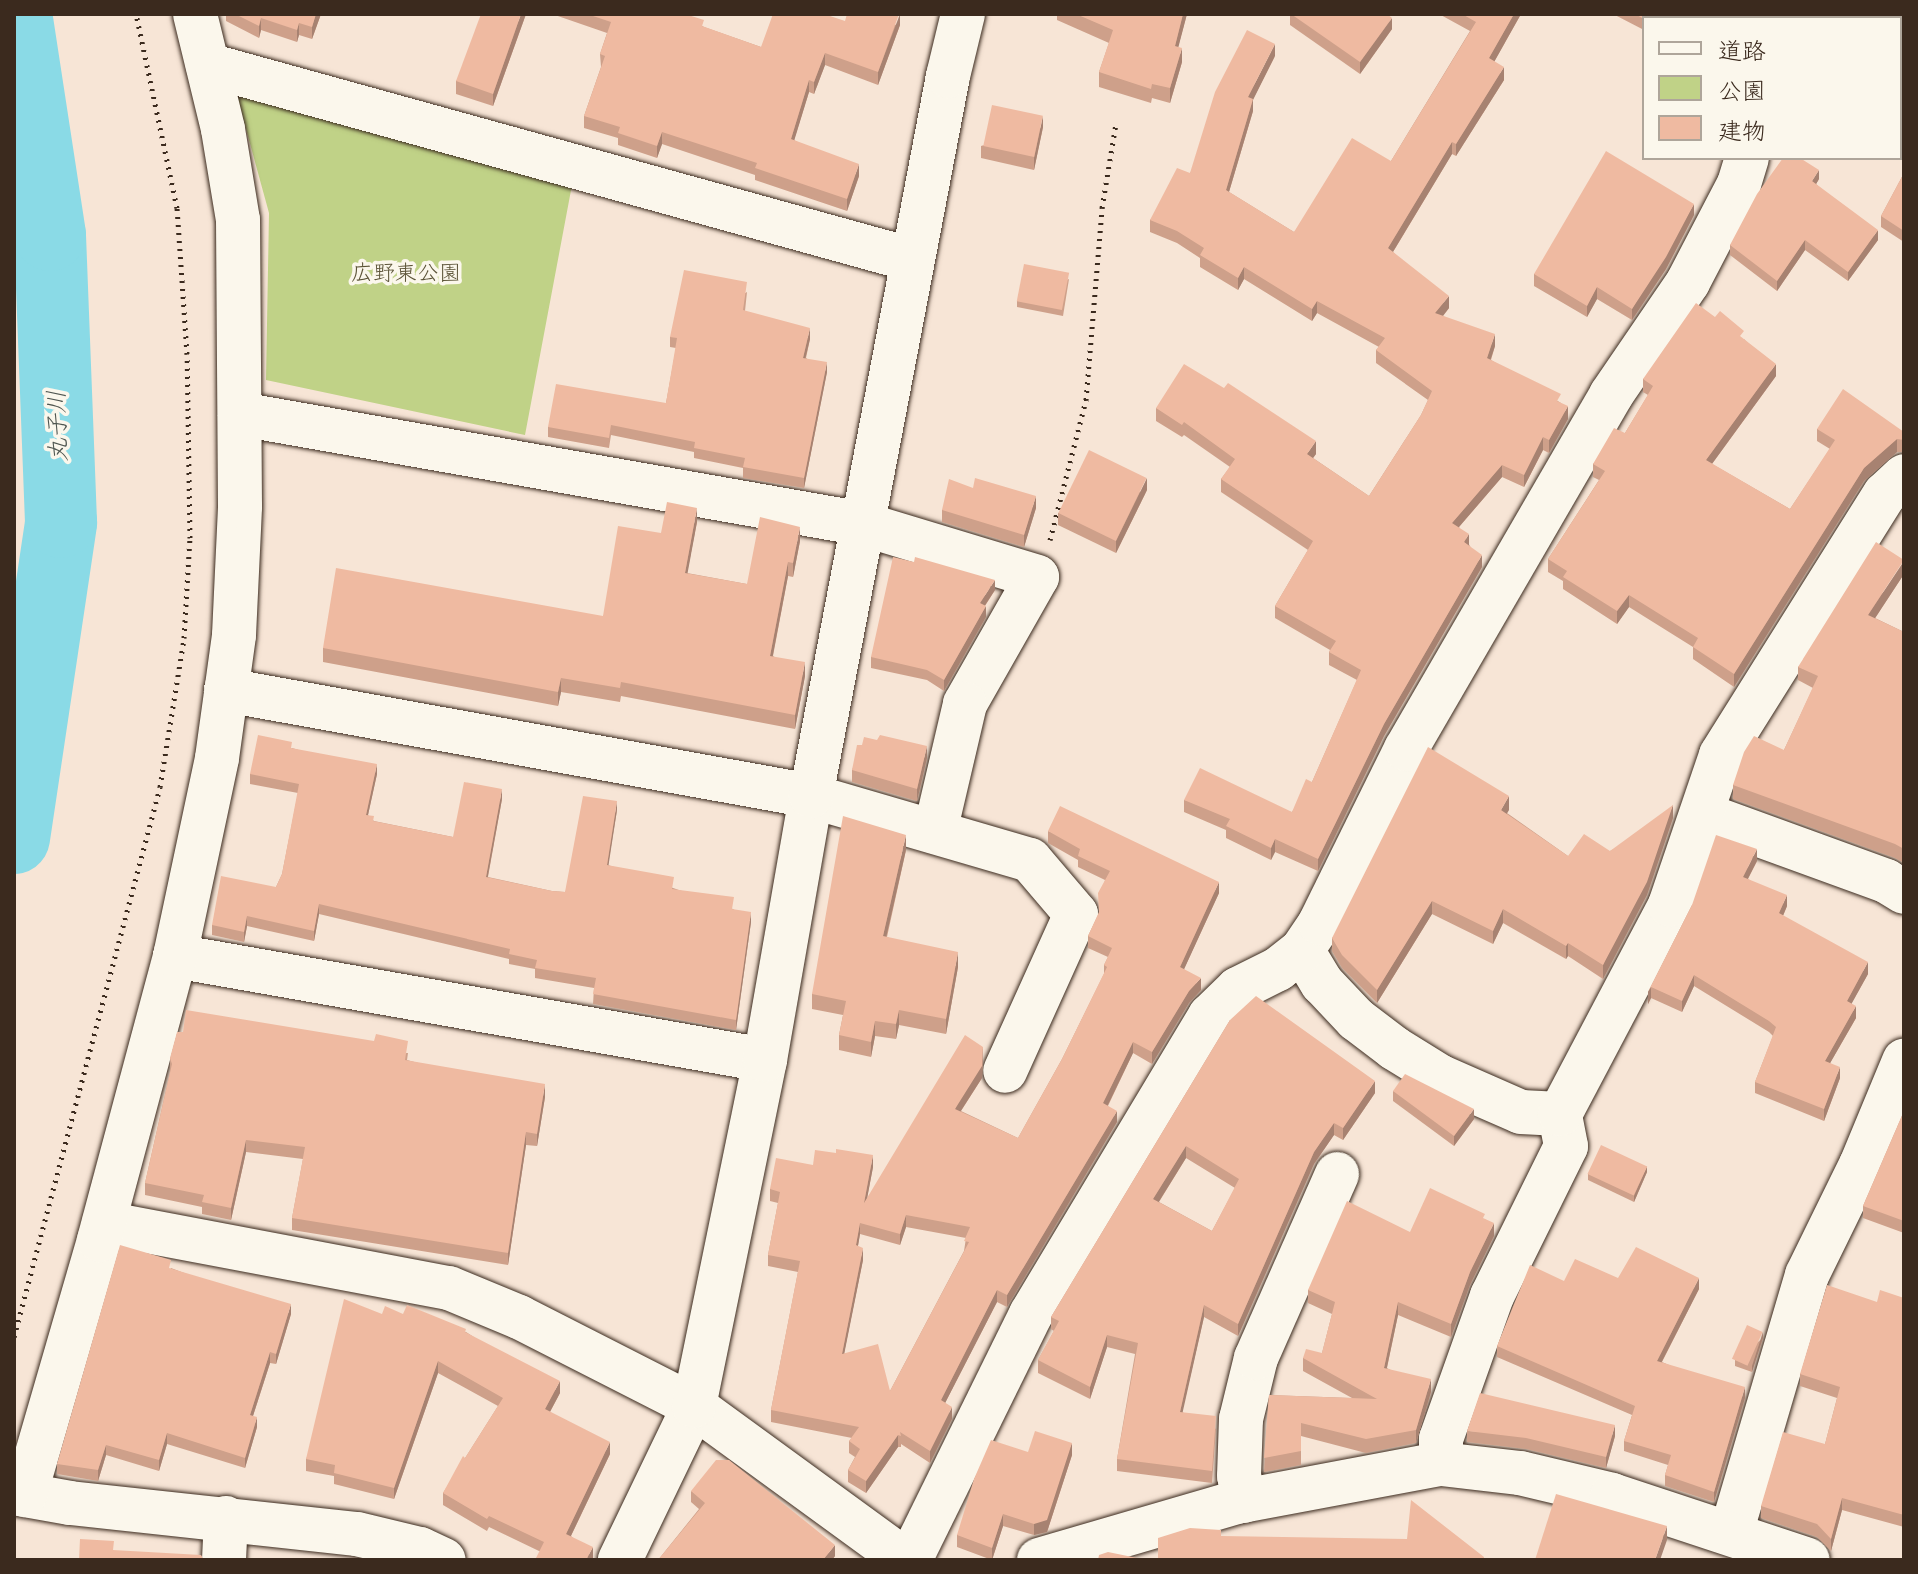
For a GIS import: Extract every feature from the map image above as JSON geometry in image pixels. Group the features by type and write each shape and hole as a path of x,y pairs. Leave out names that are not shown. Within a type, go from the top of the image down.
{"street":[{"path":"195,14 238,220 240,414 234,635 217,758 175,956 104,1223 19,1494 225,1539 357,1534 420,1549 444,1560"},
{"path":"620,1560 694,1406 765,1060 811,796 960,15"},
{"path":"208,65 913,260"},
{"path":"104,1223 449,1288 519,1317 694,1406 908,1560 1031,1314 1210,1016 1238,989 1278,969 1302,950 1320,923 1406,749 1611,395 1688,282 1739,184 1746,160"},
{"path":"240,414 863,524 1037,577 965,704 935,832"},
{"path":"1441,1464 1441,1439 1492,1296 1566,1146 1560,1114 1670,905 1721,755 1885,494 1904,476"},
{"path":"226,690 811,796 1030,860 1076,914 1005,1071"},
{"path":"1702,814 1886,881 1904,892"},
{"path":"1302,950 1322,983 1347,1010 1394,1048 1441,1077 1521,1112 1560,1114"},
{"path":"175,956 765,1060"},
{"path":"1731,1533 1807,1275 1861,1165 1904,1061"},
{"path":"1244,1501 1239,1476 1241,1419 1256,1358 1337,1174"},
{"path":"1042,1560 1244,1501 1441,1464 1535,1477 1612,1495 1808,1560"}],"path":[{"path":"14,1337 160,787 184,638 190,523 187,354 177,208 136,14"},
{"path":"1037,577 1066,485 1086,400 1102,208 1116,123"}],"green space":[{"name":"広野東公園","path":"257,88 572,185 525,435 266,380 269,213 237,96"}],"building":[{"path":"235,14 316,14 312,27 299,23 297,30 261,18 259,26"},
{"path":"481,14 521,14 493,94 456,81"},
{"path":"587,14 685,14 704,20 702,26 761,47 773,14 824,14 845,21 847,14 899,14 878,72 825,53 814,82 809,80 791,139 859,164 847,199 755,168 757,163 662,132 657,146 618,133 620,127 584,116 605,56 600,54 611,22"},
{"path":"1076,14 1183,14 1175,46 1182,48 1170,88 1152,84 1151,89 1099,72 1113,30"},
{"path":"1291,14 1387,14 1392,18 1360,62"},
{"path":"1462,14 1514,14 1489,58 1504,67 1456,144 1452,142 1388,248 1449,296 1435,313 1495,334 1487,358 1561,394 1557,401 1568,406 1549,440 1543,437 1524,475 1502,465 1452,523 1469,534 1464,542 1482,555 1384,724 1318,859 1275,839 1271,848 1226,826 1230,819 1184,800 1200,768 1292,812 1306,779 1312,782 1361,670 1329,652 1336,641 1275,606 1313,541 1221,479 1235,459 1184,422 1182,425 1156,408 1184,364 1224,388 1228,383 1316,441 1307,454 1369,496 1421,415 1432,391 1376,350 1385,338 1317,301 1312,309 1244,267 1238,278 1200,255 1204,248 1177,231 1150,220 1177,168 1190,173 1215,92 1247,30 1275,44 1248,97 1253,99 1226,190 1294,232 1352,138 1391,161 1476,22"},
{"path":"1635,14 1741,14 1740,16 1642,18"},
{"path":"992,105 1043,116 1034,157 983,146"},
{"path":"1606,151 1694,204 1666,257 1632,309 1597,287 1587,306 1534,274"},
{"path":"1782,160 1803,160 1819,170 1812,181 1878,230 1848,272 1805,240 1777,281 1730,245 1757,194"},
{"path":"1904,173 1904,231 1881,216"},
{"path":"1024,264 1069,273 1062,310 1017,301"},
{"path":"684,270 747,282 743,310 810,328 803,358 827,362 804,478 743,467 745,458 694,448 695,442 611,425 609,438 548,427 556,384 666,403 677,338 670,337"},
{"path":"1696,303 1715,317 1720,311 1744,331 1740,336 1776,364 1706,460 1790,509 1835,440 1817,429 1843,389 1904,432 1904,440 1897,439 1864,468 1734,674 1693,647 1698,638 1629,595 1617,611 1563,577 1567,571 1548,559 1605,471 1593,464 1614,428 1625,433 1653,386 1643,379"},
{"path":"1089,450 1147,478 1116,541 1058,513"},
{"path":"975,478 1036,496 1024,535 942,510 949,479 973,488"},
{"path":"667,502 697,508 685,573 747,584 760,517 800,527 793,563 788,562 770,656 805,662 795,715 621,682 620,688 561,678 558,692 323,648 336,568 603,616 618,526 661,533"},
{"path":"1876,542 1904,560 1868,615 1904,632 1904,849 1733,785 1744,752 1754,736 1784,750 1818,676 1798,667"},
{"path":"893,557 914,562 915,557 995,580 980,603 986,606 944,680 927,670 871,657"},
{"path":"258,735 292,742 291,748 377,764 366,815 374,816 373,821 453,837 464,782 502,789 486,877 552,891 565,892 583,796 617,801 607,865 674,877 672,889 734,897 732,909 751,912 736,1020 593,994 596,978 535,968 537,960 509,954 510,949 319,904 314,931 247,916 244,932 212,925 221,876 276,887 282,874 299,784 250,774"},
{"path":"880,735 927,746 917,789 852,770 857,745 862,745 864,737 877,740"},
{"path":"1428,747 1509,796 1501,810 1568,856 1584,834 1610,851 1673,805 1647,882 1603,965 1503,909 1493,931 1432,901 1377,990 1342,955 1332,938"},
{"path":"1060,806 1219,882 1180,967 1201,978 1189,991 1152,1052 1133,1042 1103,1103 1117,1111 1007,1295 997,1290 941,1400 952,1407 930,1451 900,1432 901,1436 898,1435 866,1481 848,1470 860,1449 849,1441 859,1427 771,1410 800,1261 768,1255 780,1192 770,1189 776,1158 813,1165 815,1150 836,1153 836,1149 873,1155 864,1203 965,1035 983,1047 982,1066 955,1109 1018,1138 1062,1059 1107,967 1104,965 1112,948 1088,936 1099,912 1098,893 1110,871 1078,856 1080,849 1048,831","holes":["906,1215 970,1227 964,1241 969,1242 890,1391 878,1344 842,1354 863,1248 856,1245 860,1223 900,1234"]},
{"path":"843,816 906,835 883,936 958,952 946,1019 899,1010 896,1024 875,1021 871,1042 839,1035 846,1001 812,994"},
{"path":"1716,835 1757,849 1743,877 1787,895 1779,913 1868,962 1847,1001 1856,1006 1825,1061 1840,1067 1824,1109 1755,1082 1776,1027 1769,1021 1694,975 1682,1001 1651,987 1648,992 1692,905"},
{"path":"1256,996 1375,1081 1343,1128 1334,1123 1314,1152 1238,1324 1204,1305 1180,1412 1216,1416 1212,1471 1117,1459 1138,1343 1107,1335 1090,1387 1038,1360 1059,1321 1051,1317 1230,1020","holes":["1186,1146 1239,1179 1212,1231 1153,1199"]},
{"path":"186,1010 374,1041 376,1034 408,1041 405,1060 545,1084 537,1134 526,1132 508,1253 292,1218 305,1147 246,1140 231,1208 202,1202 204,1195 145,1183 172,1064 170,1058 177,1032 183,1032"},
{"path":"1405,1074 1474,1109 1454,1136 1393,1091"},
{"path":"1904,1111 1904,1221 1863,1206"},
{"path":"1601,1145 1647,1167 1634,1196 1587,1174"},
{"path":"1430,1188 1485,1214 1483,1218 1494,1223 1470,1272 1451,1324 1398,1302 1384,1368 1431,1379 1416,1430 1366,1439 1301,1423 1301,1451 1264,1458 1269,1395 1377,1399 1303,1358 1306,1349 1322,1353 1335,1302 1308,1290 1347,1201 1410,1232"},
{"path":"120,1245 171,1260 169,1268 291,1304 276,1354 270,1352 250,1415 257,1417 245,1458 167,1433 159,1460 106,1445 98,1470 57,1464"},
{"path":"1636,1247 1699,1278 1657,1361 1745,1387 1714,1492 1665,1475 1671,1455 1624,1441 1635,1406 1497,1346 1530,1265 1564,1281 1575,1259 1618,1278"},
{"path":"1827,1285 1877,1302 1880,1290 1904,1298 1904,1515 1842,1498 1831,1539 1817,1524 1761,1506 1783,1432 1825,1444 1840,1387 1800,1374"},
{"path":"344,1299 382,1314 385,1306 403,1314 407,1305 466,1329 465,1332 560,1381 545,1409 610,1442 566,1534 593,1547 586,1560 535,1560 544,1542 489,1516 487,1519 443,1493 463,1456 465,1458 503,1398 438,1361 394,1488 334,1473 335,1465 306,1459"},
{"path":"1747,1325 1763,1332 1747,1366 1732,1359"},
{"path":"1480,1393 1615,1425 1606,1457 1526,1438 1467,1431"},
{"path":"1035,1431 1072,1443 1047,1520 1034,1524 1003,1514 992,1548 957,1535 974,1479 991,1440 1028,1452"},
{"path":"716,1460 729,1460 835,1545 823,1560 658,1560 705,1503 691,1491"},
{"path":"1556,1494 1667,1526 1655,1560 1535,1560"},
{"path":"1411,1500 1484,1560 1158,1560 1158,1538 1190,1528 1221,1530 1221,1536 1407,1539"},
{"path":"80,1539 114,1541 113,1550 201,1555 204,1560 79,1560"},
{"path":"1108,1552 1147,1560 1098,1560 1099,1555"}],"waterway":[{"name":"丸子川","path":"14,838 61,522 50,235 16,14"}]}
